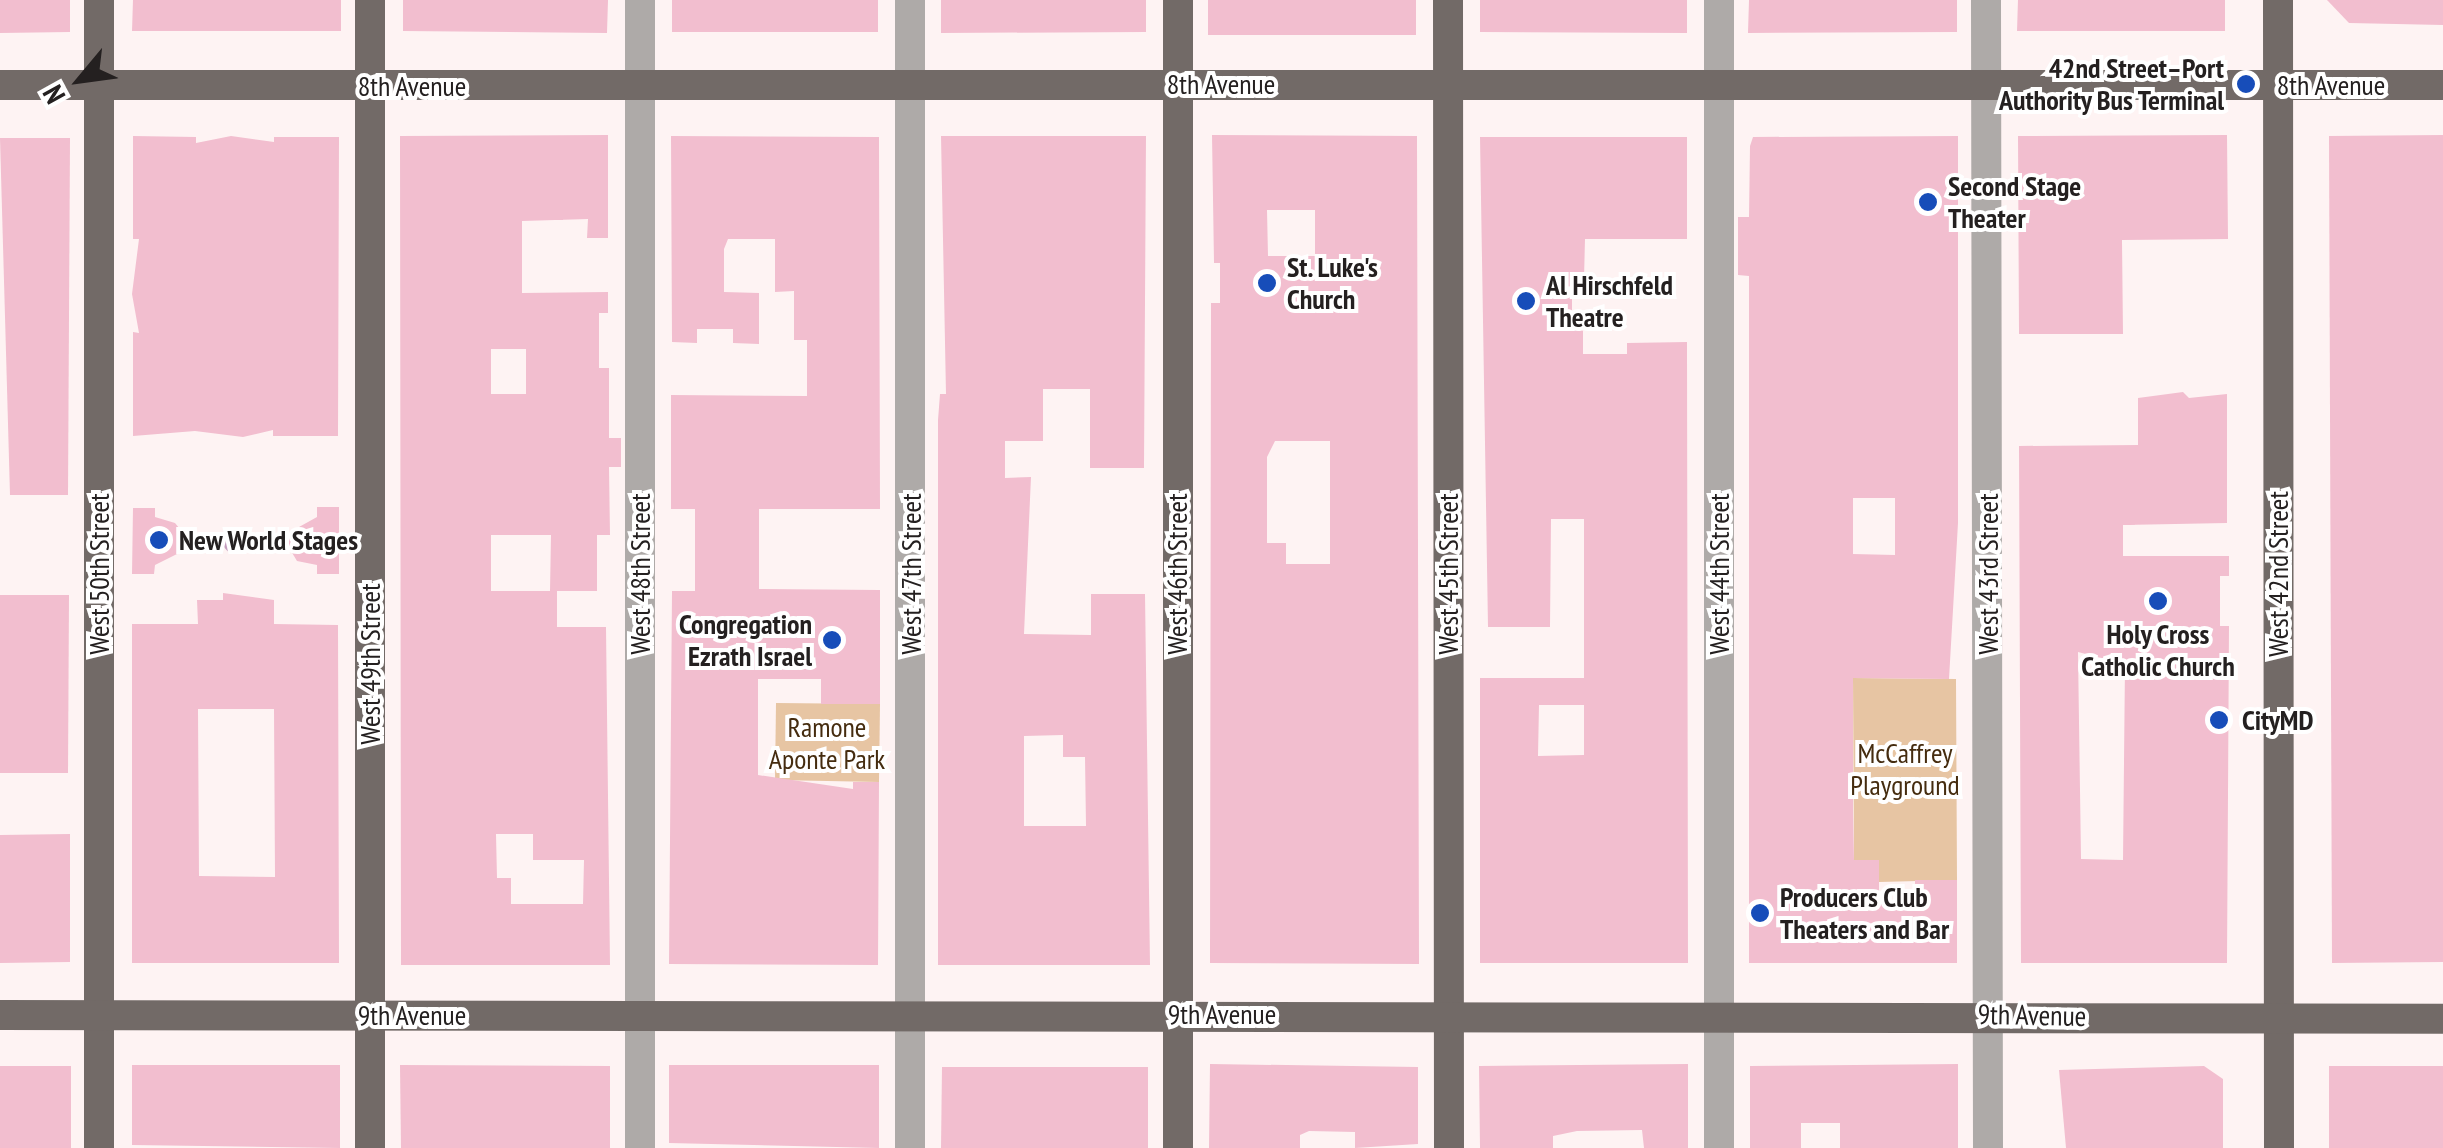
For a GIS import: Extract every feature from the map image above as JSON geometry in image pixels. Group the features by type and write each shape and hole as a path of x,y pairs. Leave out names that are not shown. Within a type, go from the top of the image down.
{"main road":[{"name":"West 50th Street","path":"98,0 99,1148"},
{"name":"West 49th Street","path":"370,0 370,1148"},
{"name":"West 46th Street","path":"1178,0 1178,1148"},
{"name":"West 45th Street","path":"1448,0 1449,1148"},
{"name":"West 42nd Street","path":"2278,0 2279,1148"},
{"name":"8th Avenue","path":"0,84 2443,84"},
{"name":"9th Avenue","path":"0,1015 1988,1014 2443,1019"}],"street":[{"name":"West 48th Street","path":"640,0 640,1148"},
{"name":"West 47th Street","path":"910,0 910,1148"},
{"name":"West 44th Street","path":"1718,0 1719,1148"},
{"name":"West 43rd Street","path":"1986,0 1988,1148"}],"green space":[{"name":"McCaffrey Playground","path":"1853,678 1956,679 1957,880 1879,882 1879,860 1854,860"},
{"name":"Ramone Aponte Park","path":"776,703 880,704 879,782 775,780"}],"shaded area":[{"path":"230,531 238,531 245,542 238,553 230,553 223,546 223,538"}],"building":[{"path":"0,0 70,0 70,32 0,33"},
{"path":"133,0 341,0 341,31 132,31"},
{"path":"403,0 608,0 607,33 403,31"},
{"path":"672,0 878,0 878,32 672,32"},
{"path":"941,0 1146,0 1146,32 941,33"},
{"path":"1208,0 1416,0 1416,35 1208,35"},
{"path":"1480,0 1687,0 1687,33 1480,32"},
{"path":"1749,0 1957,0 1957,32 1748,33"},
{"path":"2018,0 2225,0 2225,31 2017,31"},
{"path":"2327,0 2443,0 2443,25 2349,23"},
{"path":"608,135 608,238 587,238 588,219 522,221 522,293 608,292 608,313 599,313 599,368 609,368 609,438 621,438 621,467 609,467 610,535 597,535 597,591 557,591 557,627 606,627 610,965 401,965 400,136","holes":["491,349 526,349 526,394 491,394","491,535 551,535 550,591 491,591","496,834 533,834 533,860 584,860 583,904 511,904 511,878 497,878"]},
{"path":"1212,135 1417,136 1419,964 1210,963 1211,303 1220,303 1220,263 1214,263","holes":["1267,210 1315,210 1315,256 1268,256","1275,441 1330,441 1330,564 1286,564 1286,543 1267,543 1267,457"]},
{"path":"2227,135 2228,239 2122,240 2123,334 2019,334 2018,136"},
{"path":"2443,135 2443,962 2332,963 2329,136"},
{"path":"133,136 196,137 196,143 231,136 274,142 274,137 339,137 338,436 273,436 273,430 243,437 195,431 133,436 133,332 139,333 132,294 139,239 133,239"},
{"path":"671,136 879,137 880,509 759,509 759,589 880,590 880,704 821,704 821,679 758,679 758,775 853,789 853,782 879,782 878,965 669,964 672,591 695,591 695,509 671,509 671,395 807,396 807,340 794,340 794,291 775,292 775,239 728,239 724,249 724,292 759,293 759,344 733,343 733,329 697,329 697,343 672,342"},
{"path":"941,136 1146,136 1144,468 1090,468 1090,389 1043,389 1043,441 1005,441 1005,478 1031,477 1024,634 1091,635 1091,594 1145,594 1150,965 938,965 938,420 940,394 946,394","holes":["1063,735 1063,757 1085,757 1086,826 1024,826 1024,736"]},
{"path":"1958,136 1958,523 1949,679 1853,678 1854,860 1879,860 1879,901 1915,902 1915,880 1957,880 1957,963 1749,963 1749,276 1738,275 1738,217 1749,217 1753,137","holes":["1853,498 1895,498 1895,555 1853,554"]},
{"path":"1480,137 1687,137 1687,239 1585,239 1584,279 1572,280 1572,322 1583,331 1583,354 1627,354 1627,343 1687,342 1688,963 1480,963 1480,678 1584,678 1584,519 1551,519 1550,627 1488,627","holes":["1539,705 1584,705 1584,755 1538,756"]},
{"path":"0,138 70,138 68,495 10,495"},
{"path":"2183,392 2189,398 2227,394 2227,523 2123,525 2123,556 2229,556 2229,576 2220,576 2220,626 2229,626 2227,963 2021,963 2019,446 2138,445 2138,398","holes":["2078,652 2125,664 2123,860 2081,859"]},
{"path":"317,507 339,507 339,574 317,574 317,565 297,561 288,546 290,532 317,517"},
{"name":"New World Stages","path":"133,508 155,508 155,517 175,523 184,534 181,552 155,565 154,574 132,574"},
{"path":"223,593 274,600 274,624 338,625 339,963 132,963 132,624 198,624 197,600 223,600","holes":["198,709 274,709 275,877 199,876"]},
{"path":"0,595 69,595 68,773 0,773"},
{"path":"70,834 70,962 0,963 0,835"},
{"path":"1210,1064 1418,1067 1418,1144 1355,1148 1355,1132 1309,1131 1300,1135 1300,1148 1209,1148"},
{"path":"1688,1064 1688,1148 1644,1148 1642,1130 1577,1131 1553,1136 1553,1148 1480,1148 1479,1066"},
{"path":"1958,1064 1958,1148 1840,1148 1840,1123 1801,1123 1801,1148 1750,1148 1750,1066"},
{"path":"132,1065 340,1065 340,1148 132,1145"},
{"path":"400,1065 610,1066 610,1148 401,1148"},
{"path":"669,1065 879,1065 879,1148 669,1143"},
{"path":"0,1066 71,1066 71,1148 0,1148"},
{"path":"2204,1066 2223,1079 2223,1148 2066,1148 2059,1070"},
{"path":"2329,1066 2443,1066 2443,1148 2329,1148"},
{"path":"942,1067 1148,1067 1148,1148 941,1148"}],"place":[{"name":"42nd Street–Port Authority Bus Terminal","path":"2246,84"},
{"name":"Second Stage Theater","path":"1928,202"},
{"name":"St. Luke's Church","path":"1267,283"},
{"name":"Al Hirschfeld Theatre","path":"1526,301"},
{"name":"New World Stages","path":"159,540"},
{"name":"Holy Cross Catholic Church","path":"2158,601"},
{"name":"Congregation Ezrath Israel","path":"832,640"},
{"name":"CityMD","path":"2219,720"},
{"name":"Producers Club Theaters and Bar","path":"1760,913"}]}
